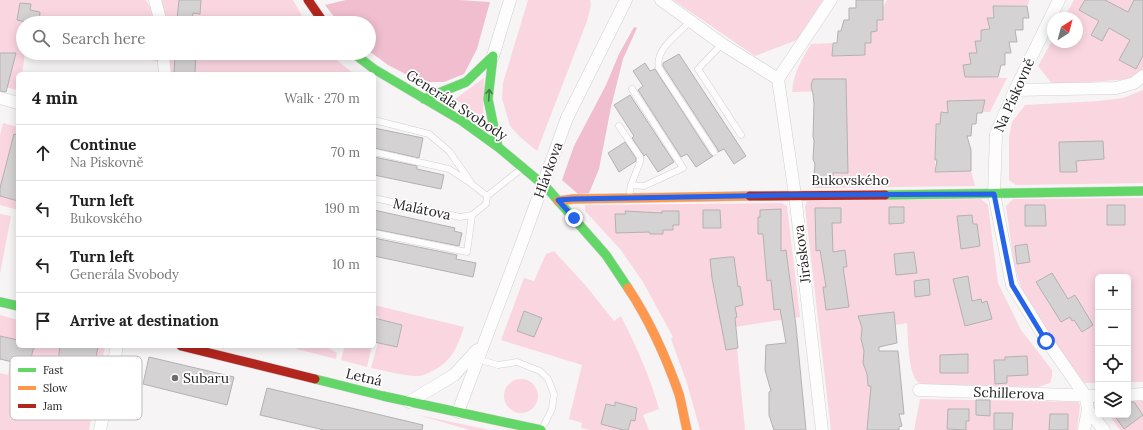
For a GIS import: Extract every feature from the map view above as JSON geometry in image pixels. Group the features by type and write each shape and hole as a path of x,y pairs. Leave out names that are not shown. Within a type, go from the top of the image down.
{"street":[{"path":"156,0 160,16"},
{"path":"308,0 319,16"},
{"path":"498,147 488,99 493,56 510,0"},
{"name":"Hlávkova","path":"458,412 567,118 626,0"},
{"path":"661,0 722,44 778,79 831,0"},
{"name":"Na Pískovně","path":"1057,1 996,134 994,194 1012,285 1046,341 1086,397 1088,410 1104,430"},
{"path":"424,99 466,82 493,56"},
{"path":"164,60 165,72"},
{"name":"Generála Svobody","path":"362,60 374,69 462,122 498,147 546,186 606,255 636,300 659,343 679,395 687,430"},
{"path":"1015,90 1116,88 1134,83 1143,76"},
{"name":"Jiráskova","path":"778,79 795,195 822,430"},
{"path":"0,98 16,102"},
{"name":"Bukovského","path":"558,200 795,195 994,194 1143,191"},
{"path":"0,302 16,306"},
{"name":"Hlávkova","path":"409,402 454,375 482,345"},
{"name":"Letná","path":"189,348 314,380 541,430"},
{"name":"Schillerova","path":"919,390 1095,396"},
{"path":"1131,395 1143,394"},
{"path":"1084,430 1088,410"},
{"path":"100,430 102,420"}],"lane":[{"path":"690,21 664,47 658,58 658,63 659,68 714,152"},
{"path":"722,44 698,69 741,135"},
{"path":"631,186 644,186 683,168 632,89"},
{"path":"376,121 429,134 450,151 472,184"},
{"path":"619,126 640,157 640,162 631,186 629,198"},
{"path":"376,152 449,169 487,196"},
{"name":"Malátova","path":"376,198 460,217 472,215 486,204 487,196 523,168"},
{"path":"376,233 467,252 472,215"},
{"path":"477,359 498,365 517,362 540,370 548,379 554,394 552,409 541,430"}],"shaded area":[{"path":"0,0 146,0 154,14 154,16 16,16 16,60 24,60 22,72 16,72 16,90 0,86"},
{"path":"162,0 293,0 302,16 163,16"},
{"path":"346,0 459,0 490,2 477,49 464,74 444,82 421,82 388,65 376,56 376,16 334,16 325,5"},
{"path":"528,0 590,0 591,5 587,21 537,151 520,137 510,126 502,98 503,83"},
{"path":"673,0 823,0 797,40 755,56"},
{"path":"887,0 1029,0 1028,5 993,6 994,18 964,77 1007,78 990,112 948,112 942,124 935,125 935,172 971,171 975,186 814,188 814,184 833,174 847,173 846,91 792,92 796,73 811,44 832,43 832,56 865,55 864,43"},
{"path":"1074,0 1143,0 1143,73 1130,79 1053,85 1038,66 1048,48 1083,48 1083,12 1067,12"},
{"path":"634,27 637,28 623,59 611,107 599,169 589,193 578,194 562,180 574,146 606,85 619,54"},
{"path":"168,60 337,60 352,72 169,72"},
{"path":"484,78 483,118 455,99"},
{"path":"1143,90 1143,183 1016,185 1009,180 1009,137 1012,122 1025,105 1099,101 1123,98"},
{"path":"3,123 16,126 16,209 0,205 0,136"},
{"path":"1143,198 1143,382 1131,382 1131,274 1095,274 1095,383 1081,383 1022,291 1014,264 1006,206 1013,199"},
{"path":"981,199 988,205 998,283 1021,330 1052,370 1050,383 1038,387 927,385 920,383 915,378 910,363 907,323 895,325 894,312 862,316 870,386 901,382 904,414 872,417 871,430 831,430 805,207 807,201"},
{"path":"782,203 787,206 800,317 735,327 745,430 700,430 687,383 671,339 673,337 643,282 620,249 585,211 585,205"},
{"path":"0,214 11,216 0,274"},
{"path":"554,251 586,286 614,321 621,316 642,361 659,409 643,415 649,430 590,430 581,428 582,423 569,419 582,365 501,340 524,278 534,281 546,254"},
{"path":"376,305 464,327 453,353 439,368 422,376 408,375 371,368 378,343 397,347 402,326 379,319 379,317 376,316"},
{"path":"0,315 16,319 16,340 0,336"},
{"path":"34,348 63,348 61,356 32,356"},
{"path":"98,348 105,348 103,356 96,356"},
{"path":"328,348 337,353 336,359 297,349"},
{"path":"344,348 372,348 367,367 341,360"},
{"path":"10,361 10,420 91,420 89,430 0,430 0,373 8,375"},
{"path":"521,379 533,384 538,396 533,408 521,413 509,408 504,396 509,384"},
{"path":"920,399 1078,402 1080,405 1077,430 914,430"},
{"path":"1131,401 1143,401 1143,430 1120,430 1111,418 1131,418"},
{"path":"418,415 490,430 470,430"}],"building":[{"path":"179,0 201,0 200,14 193,13 193,16 177,16"},
{"path":"856,0 883,0 883,20 877,20 877,31 871,32 871,43 865,43 865,55 832,56 833,43 837,43 838,31 841,31 844,20 849,20 849,8 856,8"},
{"path":"1085,0 1105,0 1128,12 1134,0 1143,0 1143,56 1136,69 1119,60 1130,40 1109,28 1102,41 1091,35 1099,21 1079,10"},
{"path":"20,3 31,4 30,10 40,12 40,16 18,16"},
{"path":"993,6 1027,6 1029,18 1023,18 1023,30 1015,30 1017,42 1009,42 1011,53 1005,53 1005,65 1001,65 998,77 965,77 963,65 971,64 969,53 977,53 975,41 981,41 981,30 990,29 987,18 994,18"},
{"path":"0,53 16,53 6,92 0,91"},
{"path":"679,54 746,156 734,164 724,149 718,152 663,66 663,63"},
{"path":"175,60 196,60 195,72 174,72"},
{"path":"645,63 650,71 655,69 710,154 713,156 696,167 687,154 681,157 638,90 643,86 633,71"},
{"path":"813,79 846,79 848,173 833,173 833,184 813,184 815,164 813,159 814,104 811,86"},
{"path":"630,95 674,162 658,172 646,154 644,156 632,138 634,136 614,105"},
{"path":"985,100 982,113 977,113 976,124 972,124 971,136 967,136 971,150 971,171 935,172 937,160 935,160 936,124 940,124 941,112 948,113 947,101"},
{"path":"376,128 423,138 419,158 376,148"},
{"path":"14,134 16,134 16,200 0,196 0,188"},
{"path":"1103,141 1104,159 1076,161 1077,172 1060,172 1059,142"},
{"path":"625,142 636,158 636,161 619,172 608,153"},
{"path":"376,157 417,166 417,169 444,175 441,189 376,175"},
{"path":"1025,205 1045,205 1046,226 1025,226"},
{"path":"1107,205 1125,205 1125,225 1107,225"},
{"path":"889,207 904,207 904,223 889,224"},
{"path":"815,208 841,208 841,223 832,223 833,252 845,250 847,267 843,267 849,307 826,310 823,287 826,287 820,250 816,251"},
{"path":"781,209 781,251 786,250 796,326 806,430 774,430 769,415 769,392 771,391 765,370 766,345 786,343 780,309 774,310 771,280 767,281 763,234 758,234 758,217 760,217 760,210"},
{"path":"376,210 455,228 454,231 462,233 459,246 376,229"},
{"path":"703,210 720,210 721,228 703,228"},
{"path":"625,211 662,213 662,211 679,211 679,225 673,225 673,230 663,230 663,234 650,234 649,232 616,233 615,214 626,214"},
{"path":"972,215 973,224 977,224 980,246 961,249 957,216"},
{"path":"376,238 457,255 456,259 476,263 473,277 376,256"},
{"path":"1027,244 1030,262 1017,264 1015,246"},
{"path":"914,252 917,273 896,275 894,254"},
{"path":"734,257 738,287 740,286 743,305 735,307 737,317 735,318 738,348 726,350 712,278 710,259"},
{"path":"1052,273 1068,299 1075,295 1093,325 1082,332 1074,320 1072,321 1070,317 1061,322 1036,282"},
{"path":"968,276 972,301 981,299 982,303 987,301 992,319 965,326 953,279"},
{"path":"929,279 930,295 915,297 914,281"},
{"path":"524,311 542,318 534,337 517,331"},
{"path":"894,312 897,343 879,347 879,351 898,351 904,414 899,414 902,426 899,427 899,430 867,430 871,386 868,386 867,374 863,363 864,351 861,339 862,328 858,316"},
{"path":"376,318 402,325 397,347 376,342"},
{"path":"0,336 16,340 16,348 34,348 32,356 10,356 10,361 0,359"},
{"path":"60,348 98,348 96,356 59,356"},
{"path":"968,354 968,373 940,373 940,355"},
{"path":"1027,356 1028,375 1007,376 1007,383 995,384 994,360 1005,360 1005,357"},
{"path":"149,357 234,377 227,405 143,384"},
{"path":"267,388 423,425 422,430 324,430 260,415"},
{"path":"976,400 990,400 990,416 976,415"},
{"path":"615,402 637,408 635,421 631,420 628,430 601,424 606,404 615,406"},
{"path":"1131,402 1134,402 1143,415 1124,429 1116,418 1131,418"},
{"path":"948,409 969,409 969,421 966,421 966,430 947,429"},
{"path":"994,413 1013,413 1012,430 994,430"},
{"path":"1050,414 1068,414 1068,430 1049,430"}],"traffic: fast":[{"path":"493,56 488,99 498,147"},
{"path":"424,99 466,82 493,56"},
{"path":"362,60 374,69 462,121 498,147 546,187 606,255 628,288"},
{"path":"885,195 1143,191"},
{"path":"0,302 16,306"},
{"path":"315,379 383,396 541,430"}],"traffic: slow":[{"path":"558,201 573,199 750,196"},
{"path":"628,288 650,326 669,366 679,394 687,430"}],"traffic: jam":[{"path":"308,0 319,16"},
{"path":"750,196 885,195"},
{"path":"189,348 315,379"}],"place":[{"name":"Subaru","path":"175,378"}],"route":[{"path":"574,218 558,200 795,195 994,194 1012,285 1046,341"}]}
